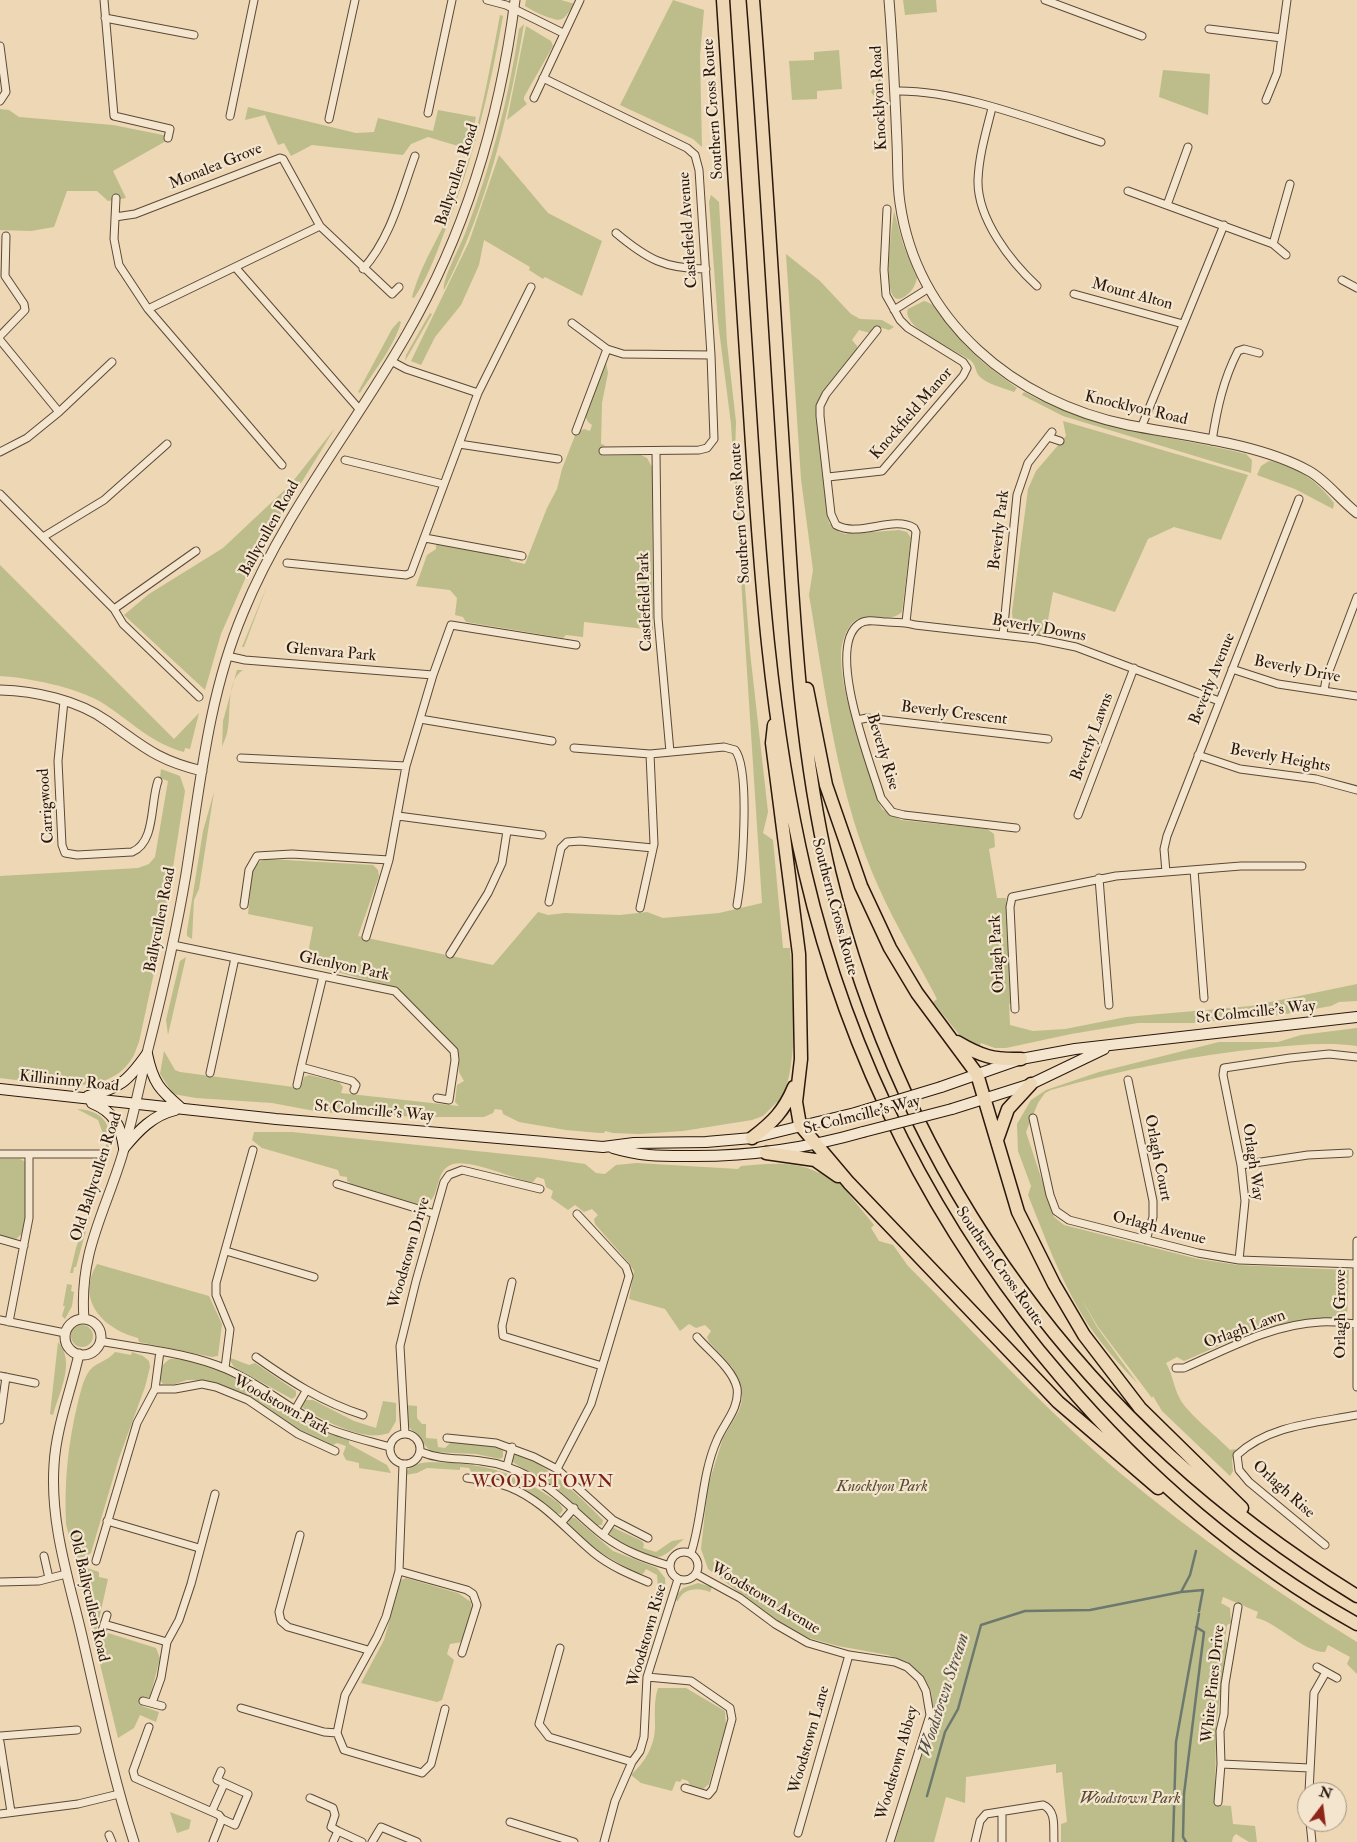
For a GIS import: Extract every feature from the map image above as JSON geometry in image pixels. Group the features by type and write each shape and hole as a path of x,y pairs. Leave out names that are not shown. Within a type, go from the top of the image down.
{"highway":[{"name":"Southern Cross Route","path":"723,0 760,560 776,710 805,872 828,956 855,1034 888,1114 932,1197 988,1285 1038,1352 1090,1412 1145,1466 1224,1535 1270,1570 1357,1624"},
{"name":"Southern Cross Route","path":"753,0 804,734 829,871 850,950 885,1044 934,1154 984,1239 1070,1353 1122,1411 1167,1454 1223,1502 1280,1544 1357,1596"},
{"path":"795,625 826,785 861,886 890,948 918,993 977,1074 986,1099 1018,1212 1028,1236 1079,1328 1140,1408 1280,1544"},
{"path":"776,710 772,743 799,954 801,1059 796,1102 800,1125 819,1145 849,1183 1058,1402 1131,1467 1224,1535"},
{"path":"951,1038 977,1054 997,1060 1021,1059"},
{"path":"752,1138 771,1124 786,1106 798,1077"},
{"path":"997,1140 1008,1109 1031,1084"},
{"path":"766,1153 816,1160 849,1183"}],"main road":[{"name":"St Colmcille's Way","path":"610,1147 634,1142 706,1142 752,1138 855,1112 941,1087 1021,1059 1075,1049 1213,1032 1357,1018"},
{"name":"St Colmcille's Way","path":"136,1104 532,1142 610,1147 636,1155 729,1156 766,1153 819,1145 952,1109 1031,1084 1110,1046"},
{"path":"79,1098 112,1090 134,1072 147,1054"},
{"path":"147,1054 151,1076 159,1089 181,1108"},
{"name":"Killininny Road","path":"0,1089 136,1104"},
{"path":"79,1098 104,1108 114,1117 122,1132 124,1148"},
{"path":"124,1148 151,1121 170,1111 181,1108"}],"street":[{"path":"104,0 114,116 170,129 168,138"},
{"path":"230,116 254,0"},
{"path":"329,119 355,0"},
{"path":"428,113 452,0"},
{"path":"487,0 506,5 563,33"},
{"name":"Ballycullen Road","path":"136,1104 173,945 214,701 227,656 242,613 272,552 391,361 419,313 440,269 474,181 498,95 515,0"},
{"path":"534,98 580,0"},
{"name":"Knocklyon Road","path":"889,0 896,91 900,202 908,239 929,288 954,325 994,364 1017,382 1053,402 1105,420 1212,441 1261,453 1310,471 1357,513"},
{"path":"1044,0 1142,36"},
{"path":"1266,100 1277,73 1286,0"},
{"path":"105,18 194,35"},
{"path":"1209,29 1282,38"},
{"path":"0,46 6,92 0,101"},
{"name":"Castlefield Avenue","path":"543,78 677,142 691,151 699,170 714,432 711,444 699,450 656,451"},
{"path":"896,91 926,92 992,108 1101,142"},
{"path":"992,108 981,146 978,183 985,214 1000,245 1037,286"},
{"path":"1167,205 1188,147"},
{"path":"363,269 378,249 396,209 415,156"},
{"name":"Monalea Grove","path":"115,217 135,214 280,158 283,159 320,226 363,269 392,294 399,287"},
{"path":"1273,244 1290,184"},
{"path":"1128,191 1273,244 1286,255"},
{"path":"116,198 114,239 119,265 148,309 282,465"},
{"path":"888,209 884,270 886,295 894,310 929,288"},
{"name":"Mount Alton","path":"1141,428 1224,225"},
{"path":"148,309 320,226"},
{"path":"616,233 639,252 663,265 684,269 706,269"},
{"path":"6,236 5,276 24,304 24,310 0,338 59,412"},
{"path":"235,267 360,410"},
{"path":"1342,280 1357,288"},
{"path":"287,563 406,575 411,573 478,393 531,287"},
{"name":"Mount Alton","path":"1074,294 1183,324"},
{"name":"Knockfield Manor","path":"828,477 882,471 966,371 963,362 908,328 894,310"},
{"path":"572,324 607,349 631,355 711,355"},
{"path":"877,330 826,394 820,406 831,514 836,525 852,530 908,525 914,528 916,532 906,622"},
{"path":"576,431 607,349"},
{"path":"1212,441 1219,401 1230,366 1238,351 1244,349 1259,353"},
{"path":"391,361 406,369 478,393"},
{"path":"0,452 27,438 59,412 112,362"},
{"name":"Beverly Park","path":"1003,635 1016,495 1028,463 1050,434 1060,441"},
{"path":"43,536 104,500 168,444"},
{"path":"459,444 558,459"},
{"path":"603,451 656,451"},
{"name":"Castlefield Park","path":"656,451 658,618 670,752"},
{"path":"345,460 443,484"},
{"path":"0,494 114,609 123,624 199,697"},
{"name":"Beverly Avenue","path":"1166,872 1165,843 1299,499"},
{"path":"425,538 522,556"},
{"path":"114,609 196,551"},
{"path":"1324,691 1326,679 1357,598"},
{"name":"Beverly Rise","path":"906,622 865,621 853,630 848,638 845,660 857,720 881,798 892,812 904,816 1016,828"},
{"name":"Beverly Downs","path":"906,622 915,625 1003,635 1076,647 1219,701"},
{"path":"366,937 389,860 406,766 433,675 451,625 576,645"},
{"name":"Glenvara Park","path":"227,656 245,660 433,675"},
{"name":"Beverly Lawns","path":"1078,815 1134,668"},
{"name":"Beverly Drive","path":"1232,669 1278,684 1357,696"},
{"path":"0,690 64,701 106,720 126,736 162,759 202,771"},
{"name":"Carrigwood","path":"64,701 58,761 62,845 66,853 86,855 139,850 147,838 158,781"},
{"name":"Beverly Crescent","path":"857,720 867,718 1048,739"},
{"path":"420,719 552,741"},
{"path":"574,748 650,754 724,747 735,750 742,763 744,850 737,904"},
{"path":"640,908 653,848 650,754"},
{"name":"Beverly Heights","path":"1198,755 1240,768 1316,779 1357,790"},
{"path":"241,758 406,766"},
{"path":"398,816 542,835"},
{"path":"450,954 492,886 502,863 507,831"},
{"path":"549,902 561,848 567,842 580,841 653,848"},
{"path":"244,905 249,870 257,856 292,854 389,860"},
{"name":"Orlagh Park","path":"1015,1009 1010,907 1012,897 1099,878 1241,866 1302,866"},
{"path":"1194,870 1204,998"},
{"path":"1099,878 1110,1005"},
{"name":"Glenlyon Park","path":"173,945 395,992 446,1040 454,1051 453,1076 449,1100 437,1098"},
{"path":"210,1073 235,958"},
{"path":"297,1086 323,976"},
{"name":"Orlagh Way","path":"1239,1260 1245,1201 1241,1165 1223,1075 1224,1068 1329,1054 1357,1057"},
{"path":"301,1067 352,1081 356,1085 354,1090"},
{"name":"Orlagh Court","path":"1128,1080 1153,1201 1153,1217 1146,1240"},
{"name":"Old Ballycullen Road","path":"84,1319 83,1294 90,1249 96,1225 124,1148 136,1104"},
{"name":"Orlagh Avenue","path":"1033,1118 1050,1195 1056,1211 1069,1220 1198,1253 1239,1260 1356,1264"},
{"path":"225,1368 230,1329 216,1295 216,1283 253,1150"},
{"path":"1241,1165 1308,1155 1349,1153"},
{"path":"0,1154 103,1154"},
{"path":"9,1322 29,1218 29,1154"},
{"name":"Woodstown Drive","path":"404,1434 400,1346 406,1315 444,1182 455,1171 470,1171 540,1189"},
{"path":"337,1184 435,1214"},
{"path":"557,1469 591,1404 630,1276 626,1267 577,1214"},
{"path":"0,1239 24,1246"},
{"name":"Orlagh Grove","path":"1357,1241 1357,1387"},
{"path":"226,1251 314,1277"},
{"path":"512,1282 502,1326 502,1336 602,1366"},
{"path":"84,1319 95,1324 100,1335 100,1341 90,1354 79,1354 67,1345 65,1333 73,1322 84,1319"},
{"path":"0,1320 65,1333"},
{"name":"Orlagh Lawn","path":"1176,1368 1184,1368 1239,1344 1282,1329 1320,1322 1356,1324"},
{"path":"678,1579 672,1574 670,1566 676,1554 681,1552 691,1553 700,1520 709,1464 716,1441 738,1401 734,1379 697,1337"},
{"path":"100,1341 192,1357 225,1368 259,1384 295,1410 326,1427 390,1447"},
{"path":"96,1561 137,1423 155,1389 160,1351"},
{"name":"Old Ballycullen Road","path":"79,1354 57,1440 54,1465 53,1507 66,1574 119,1794 134,1842"},
{"path":"256,1357 306,1391 334,1406 363,1414"},
{"path":"0,1420 3,1377 35,1383"},
{"name":"Woodstown Park","path":"155,1389 175,1389 202,1384 216,1386 248,1400 298,1434 335,1451"},
{"path":"295,1410 306,1391"},
{"name":"Orlagh Rise","path":"1325,1545 1249,1482 1239,1470 1237,1455 1254,1441 1274,1432 1357,1415"},
{"path":"404,1434 417,1439 420,1452 416,1460 403,1464 395,1460 390,1447 395,1438 404,1434"},
{"path":"447,1438 512,1447 557,1469 613,1520 648,1538"},
{"path":"507,1466 512,1447"},
{"path":"420,1452 432,1457 482,1461 507,1466 533,1478 574,1508 603,1535 623,1549 670,1566"},
{"path":"403,1464 400,1571 386,1617 345,1694 337,1733 344,1750 422,1773 431,1764 446,1709"},
{"path":"468,1478 509,1487 543,1507 562,1522 594,1553 615,1568 648,1582"},
{"path":"152,1703 161,1678 167,1642 179,1620 191,1584 199,1548 216,1494"},
{"path":"562,1522 574,1508"},
{"path":"107,1520 199,1548"},
{"path":"603,1535 613,1520"},
{"path":"300,1535 279,1612 281,1621 288,1626 368,1650"},
{"name":"Woodstown Avenue","path":"678,1579 690,1579 696,1574 697,1560 691,1553"},
{"path":"44,1556 49,1578"},
{"path":"400,1571 467,1590 473,1594 478,1605 462,1653"},
{"path":"0,1582 39,1581 66,1574"},
{"name":"Woodstown Avenue","path":"696,1574 740,1598 775,1624 808,1643 849,1655 895,1662 908,1668 920,1679 926,1691"},
{"name":"Woodstown Rise","path":"604,1842 615,1801 632,1762 640,1751 644,1737 647,1677 678,1579"},
{"name":"White Pines Drive","path":"1238,1608 1225,1684 1224,1714 1220,1731 1221,1764 1310,1768"},
{"path":"101,1634 107,1615"},
{"path":"104,1624 167,1642"},
{"path":"560,1648 539,1724 549,1737 632,1762"},
{"name":"Woodstown Lane","path":"798,1832 849,1655"},
{"path":"1317,1666 1337,1678"},
{"path":"1309,1782 1314,1693 1326,1672"},
{"path":"647,1677 691,1681 730,1708 732,1719 713,1789 708,1796 685,1788"},
{"name":"Woodstown Abbey","path":"890,1842 930,1715 926,1691"},
{"path":"143,1701 162,1706"},
{"path":"241,1708 324,1732 337,1733"},
{"path":"149,1727 133,1771 135,1778 212,1811 222,1819 235,1825 248,1794 217,1780 221,1771"},
{"path":"0,1736 77,1730"},
{"path":"0,1742 11,1812"},
{"path":"1218,1802 1221,1764"},
{"path":"212,1811 224,1784"},
{"path":"0,1814 78,1804 119,1794"},
{"path":"310,1798 334,1808 335,1815 331,1827 364,1842"},
{"path":"975,1842 982,1818 986,1814 1043,1805 1050,1808 1053,1813 1054,1842"},
{"path":"1002,1812 1002,1842"},
{"path":"213,1842 222,1819"},
{"path":"510,1822 574,1842"},
{"path":"372,1842 381,1827 417,1842"},
{"path":"333,1842 338,1831"}],"green space":[{"path":"526,0 561,0 575,4 566,16 559,20 528,8 525,6"},
{"path":"673,0 704,10 700,56 702,147 693,139 620,105"},
{"path":"903,0 936,0 937,12 905,15"},
{"path":"500,15 503,16 492,72 479,128 463,182 434,260 414,298 412,297 416,283 453,206 465,171 492,60"},
{"path":"524,24 503,126 484,194 473,226 444,290 452,262 466,231 491,157 510,81 519,29"},
{"path":"526,26 551,41 553,46 524,97 527,104 507,120"},
{"path":"839,50 842,89 817,91 817,99 792,100 789,61 814,60 814,52"},
{"path":"1163,70 1210,74 1208,115 1159,97"},
{"path":"882,74 883,100 878,101 871,92"},
{"path":"248,107 356,133 374,132 378,118 433,131 438,110 476,117 468,149 428,137 411,144 403,155 312,145 291,156 284,143 278,145 265,115 245,120"},
{"path":"0,109 9,110 19,117 113,125 173,137 113,171 126,198 108,201 97,191 67,191 54,227 31,231 0,230"},
{"path":"499,155 548,213 602,241 582,296 545,277 543,279 529,270 530,267 484,240 479,265 461,305 435,337 421,365 411,361 469,242"},
{"path":"711,195 719,202 727,343 736,422 735,455 750,652 768,812 763,833 773,840 783,948 790,948 794,1027 793,1047 787,1085 781,1104 777,1102 763,1116 752,1120 683,1131 639,1134 566,1130 519,1122 503,1114 502,1110 495,1109 493,1113 484,1117 420,1117 320,1112 272,1103 196,1098 173,1094 160,1074 164,1051 175,1070 180,1072 301,1088 304,1077 309,1075 339,1082 343,1087 341,1093 459,1106 455,1102 457,1085 464,1081 459,1072 459,1059 453,1044 398,988 306,964 313,927 248,914 253,868 261,861 268,859 373,865 378,870 379,876 358,936 493,965 538,912 548,915 565,913 620,915 647,912 663,918 719,913 762,903 731,424 718,322 709,202"},
{"path":"894,211 903,244 917,278 909,293 904,297 896,298 891,292 889,279"},
{"path":"786,254 820,281 851,314 860,319 882,320 894,327 889,330 876,326 870,333 859,330 852,340 857,346 857,351 816,405 829,523 839,532 846,534 899,530 907,532 911,538 902,612 896,616 884,618 864,617 852,623 843,640 841,651 843,679 872,784 882,809 901,820 987,829 994,834 995,847 989,849 997,898 1006,898 1011,1003 1009,1004 1010,1025 1033,1031 1065,1029 1126,1017 1251,1006 1357,984 1357,1001 1339,1002 1331,1006 1280,1015 1193,1023 1138,1023 1071,1034 1006,1048 995,1048 981,1043 978,1049 961,1037 933,1002 937,999 879,888 865,853 843,781 835,744 809,595 813,570 801,479"},
{"path":"924,301 931,304 942,314 966,346 1017,388 1014,392 982,379 970,360 931,338 912,323 908,316 908,309"},
{"path":"430,313 432,314 405,361 406,355"},
{"path":"399,321 401,322 398,331 389,350 360,393 358,392 392,329"},
{"path":"606,362 608,373 602,403 601,444 605,445 603,446 602,456 641,455 647,458 652,467 653,630 584,622 583,637 566,635 563,638 466,622 463,617 455,615 457,598 450,590 416,586 427,555 436,549 436,544 508,557 511,561 525,564 547,508 557,489 562,469 576,433 584,429 590,431 592,425 585,416"},
{"path":"1024,392 1050,405 1105,424 1246,454 1252,460 1251,473 1063,416 1022,395"},
{"path":"1063,421 1248,475 1221,540 1174,527 1148,539 1115,612 1053,592 1045,637 1017,628 1013,623 1012,612 1028,489 1036,471 1066,436"},
{"path":"335,428 253,561 221,634 205,690 124,615 149,594 223,548 290,485"},
{"path":"1269,461 1298,471 1314,482 1334,503 1333,509 1295,489 1257,475 1261,466"},
{"path":"0,565 174,739 199,713 190,749 185,748 184,752 161,743 101,702 78,692 38,681 0,676"},
{"path":"267,586 244,647 242,647"},
{"path":"237,670 243,670 237,675 234,681"},
{"path":"231,691 227,735 222,747 223,721"},
{"path":"161,769 180,776 185,791 163,931 139,1042 134,1056 120,1072 105,1080 89,1084 71,1086 52,1085 0,1078 0,876 138,868 149,864 155,857 168,781 160,778"},
{"path":"214,792 199,889 194,900 192,939 187,936 187,931 203,831"},
{"path":"186,957 168,1035 166,1020 180,961"},
{"path":"1357,1028 1357,1046 1334,1044 1300,1045 1211,1055 1131,1070 1051,1090 1045,1093 1038,1103 1026,1132 1054,1217 1064,1225 1198,1259 1238,1265 1349,1270 1347,1320 1294,1324 1223,1344 1184,1361 1177,1357 1166,1363 1184,1405 1230,1450 1236,1449 1232,1460 1233,1471 1230,1476 1162,1411 1153,1396 1152,1398 1098,1327 1081,1298 1097,1327 1138,1384 1115,1359 1087,1323 1059,1270 1028,1195 1031,1186 1018,1151 1017,1124 1031,1100 1046,1090 1099,1072 1219,1042 1278,1042 1301,1035"},
{"path":"77,1109 97,1114 107,1125 109,1140 106,1160 106,1142 98,1120"},
{"name":"Knocklyon Park","path":"254,1132 292,1132 544,1158 585,1164 596,1173 605,1174 616,1165 637,1163 738,1169 741,1166 781,1164 800,1166 819,1173 822,1168 838,1181 874,1225 871,1228 879,1241 893,1245 908,1266 1038,1398 1092,1449 1148,1496 1206,1540 1296,1603 1357,1642 1357,1674 1347,1664 1350,1657 1328,1645 1325,1652 1308,1647 1273,1625 1256,1618 1258,1612 1223,1597 1221,1603 1230,1608 1231,1623 1227,1625 1225,1639 1227,1643 1216,1727 1215,1802 1217,1805 1231,1806 1233,1824 1255,1826 1257,1842 1249,1842 1236,1834 1232,1842 1061,1842 1061,1824 1067,1822 1062,1772 1056,1773 1056,1764 966,1777 965,1803 946,1797 934,1842 895,1842 933,1714 931,1690 925,1679 908,1662 888,1655 838,1646 809,1638 776,1620 708,1569 701,1549 708,1486 723,1438 739,1411 742,1400 741,1388 732,1367 709,1342 707,1337 711,1331 705,1325 696,1328 689,1324 680,1331 665,1309 629,1299 634,1271 595,1224 594,1219 598,1215 592,1209 584,1212 575,1205 568,1210 551,1198 553,1191 546,1187 544,1179 537,1177 533,1182 529,1182 479,1166 460,1163 453,1164 442,1173 431,1200 418,1204 352,1184 347,1181 347,1177 340,1176 338,1170 262,1148 252,1140"},
{"path":"0,1159 20,1159 26,1162 25,1223 23,1233 16,1239 0,1235"},
{"path":"89,1212 91,1212 76,1267 74,1267 73,1273 70,1273 76,1248"},
{"path":"97,1264 209,1296 222,1324 218,1356 212,1357 139,1342 138,1338 114,1328 96,1312 91,1301 89,1290 91,1277"},
{"path":"67,1284 72,1285 71,1291 74,1292 72,1306 65,1319 62,1316"},
{"path":"82,1325 90,1328 93,1336 90,1344 82,1347 74,1344 71,1336 74,1328"},
{"path":"58,1342 66,1358 66,1368 53,1415 50,1414"},
{"path":"115,1352 131,1355 132,1352 143,1356 149,1361 150,1367 145,1387 119,1458 91,1553 84,1558 81,1566 99,1572 99,1577 108,1579 96,1633 105,1635 108,1633 156,1648 160,1658 150,1697 144,1699 142,1706 159,1712 156,1722 140,1715 134,1728 118,1738 66,1524 66,1478 69,1448 82,1385 90,1370"},
{"path":"228,1357 249,1365 255,1363 296,1391 296,1396 292,1399 234,1367"},
{"path":"170,1359 189,1360 226,1374 312,1426 349,1440 349,1444 387,1465 391,1473 359,1468 359,1463 346,1460 343,1454 346,1446 337,1443 331,1446 301,1432 248,1397 219,1384 203,1380 187,1380 175,1384 163,1384 160,1370"},
{"path":"305,1400 313,1400 354,1421 376,1428 383,1401 396,1403 396,1421 389,1433 369,1435 358,1433 336,1426 307,1411 302,1407"},
{"path":"405,1405 417,1406 417,1418 422,1424 426,1424 426,1438 437,1439 438,1447 445,1448 450,1443 464,1443 501,1448 503,1457 500,1459 476,1454 431,1452 409,1427"},
{"path":"515,1455 536,1462 562,1481 603,1520 602,1525 597,1525 555,1487 514,1463 512,1460"},
{"path":"432,1462 490,1468 525,1481 554,1500 563,1510 560,1514 555,1513 513,1485 472,1473 469,1468 460,1467 460,1470 427,1468 417,1473 405,1475 413,1466 419,1464"},
{"path":"570,1517 575,1518 613,1551 657,1568 665,1578 666,1592 663,1596 658,1587 657,1575 646,1569 643,1574 636,1573 594,1549 568,1524"},
{"path":"612,1527 642,1541 644,1544 643,1548 656,1552 672,1541 684,1539 672,1550 661,1556 653,1557 618,1541 609,1533"},
{"path":"406,1578 458,1593 471,1602 472,1608 462,1642 450,1644 447,1654 454,1660 442,1700 437,1702 361,1683 384,1640 401,1580"},
{"path":"698,1583 712,1587 710,1592 696,1589 683,1593 678,1601 673,1599 683,1588"},
{"path":"658,1688 686,1688 725,1711 726,1725 709,1784 703,1789 690,1785 688,1781 682,1779 680,1782 676,1781 672,1791 641,1783 631,1775 641,1764 652,1745 655,1731 655,1701"},
{"path":"170,1812 191,1820 189,1829 177,1833"}],"waterway":[{"name":"Woodstown Stream","path":"927,1796 945,1732 958,1709 981,1625 1025,1611 1090,1610 1181,1592 1190,1575 1196,1551"},
{"name":"Woodstown Stream","path":"1181,1592 1203,1590 1199,1611"},
{"path":"1173,1842 1176,1742 1199,1614"},
{"path":"1186,1842 1183,1837 1184,1794 1204,1632 1196,1627"}],"district":[{"name":"WOODSTOWN","path":"543,1483"}]}
